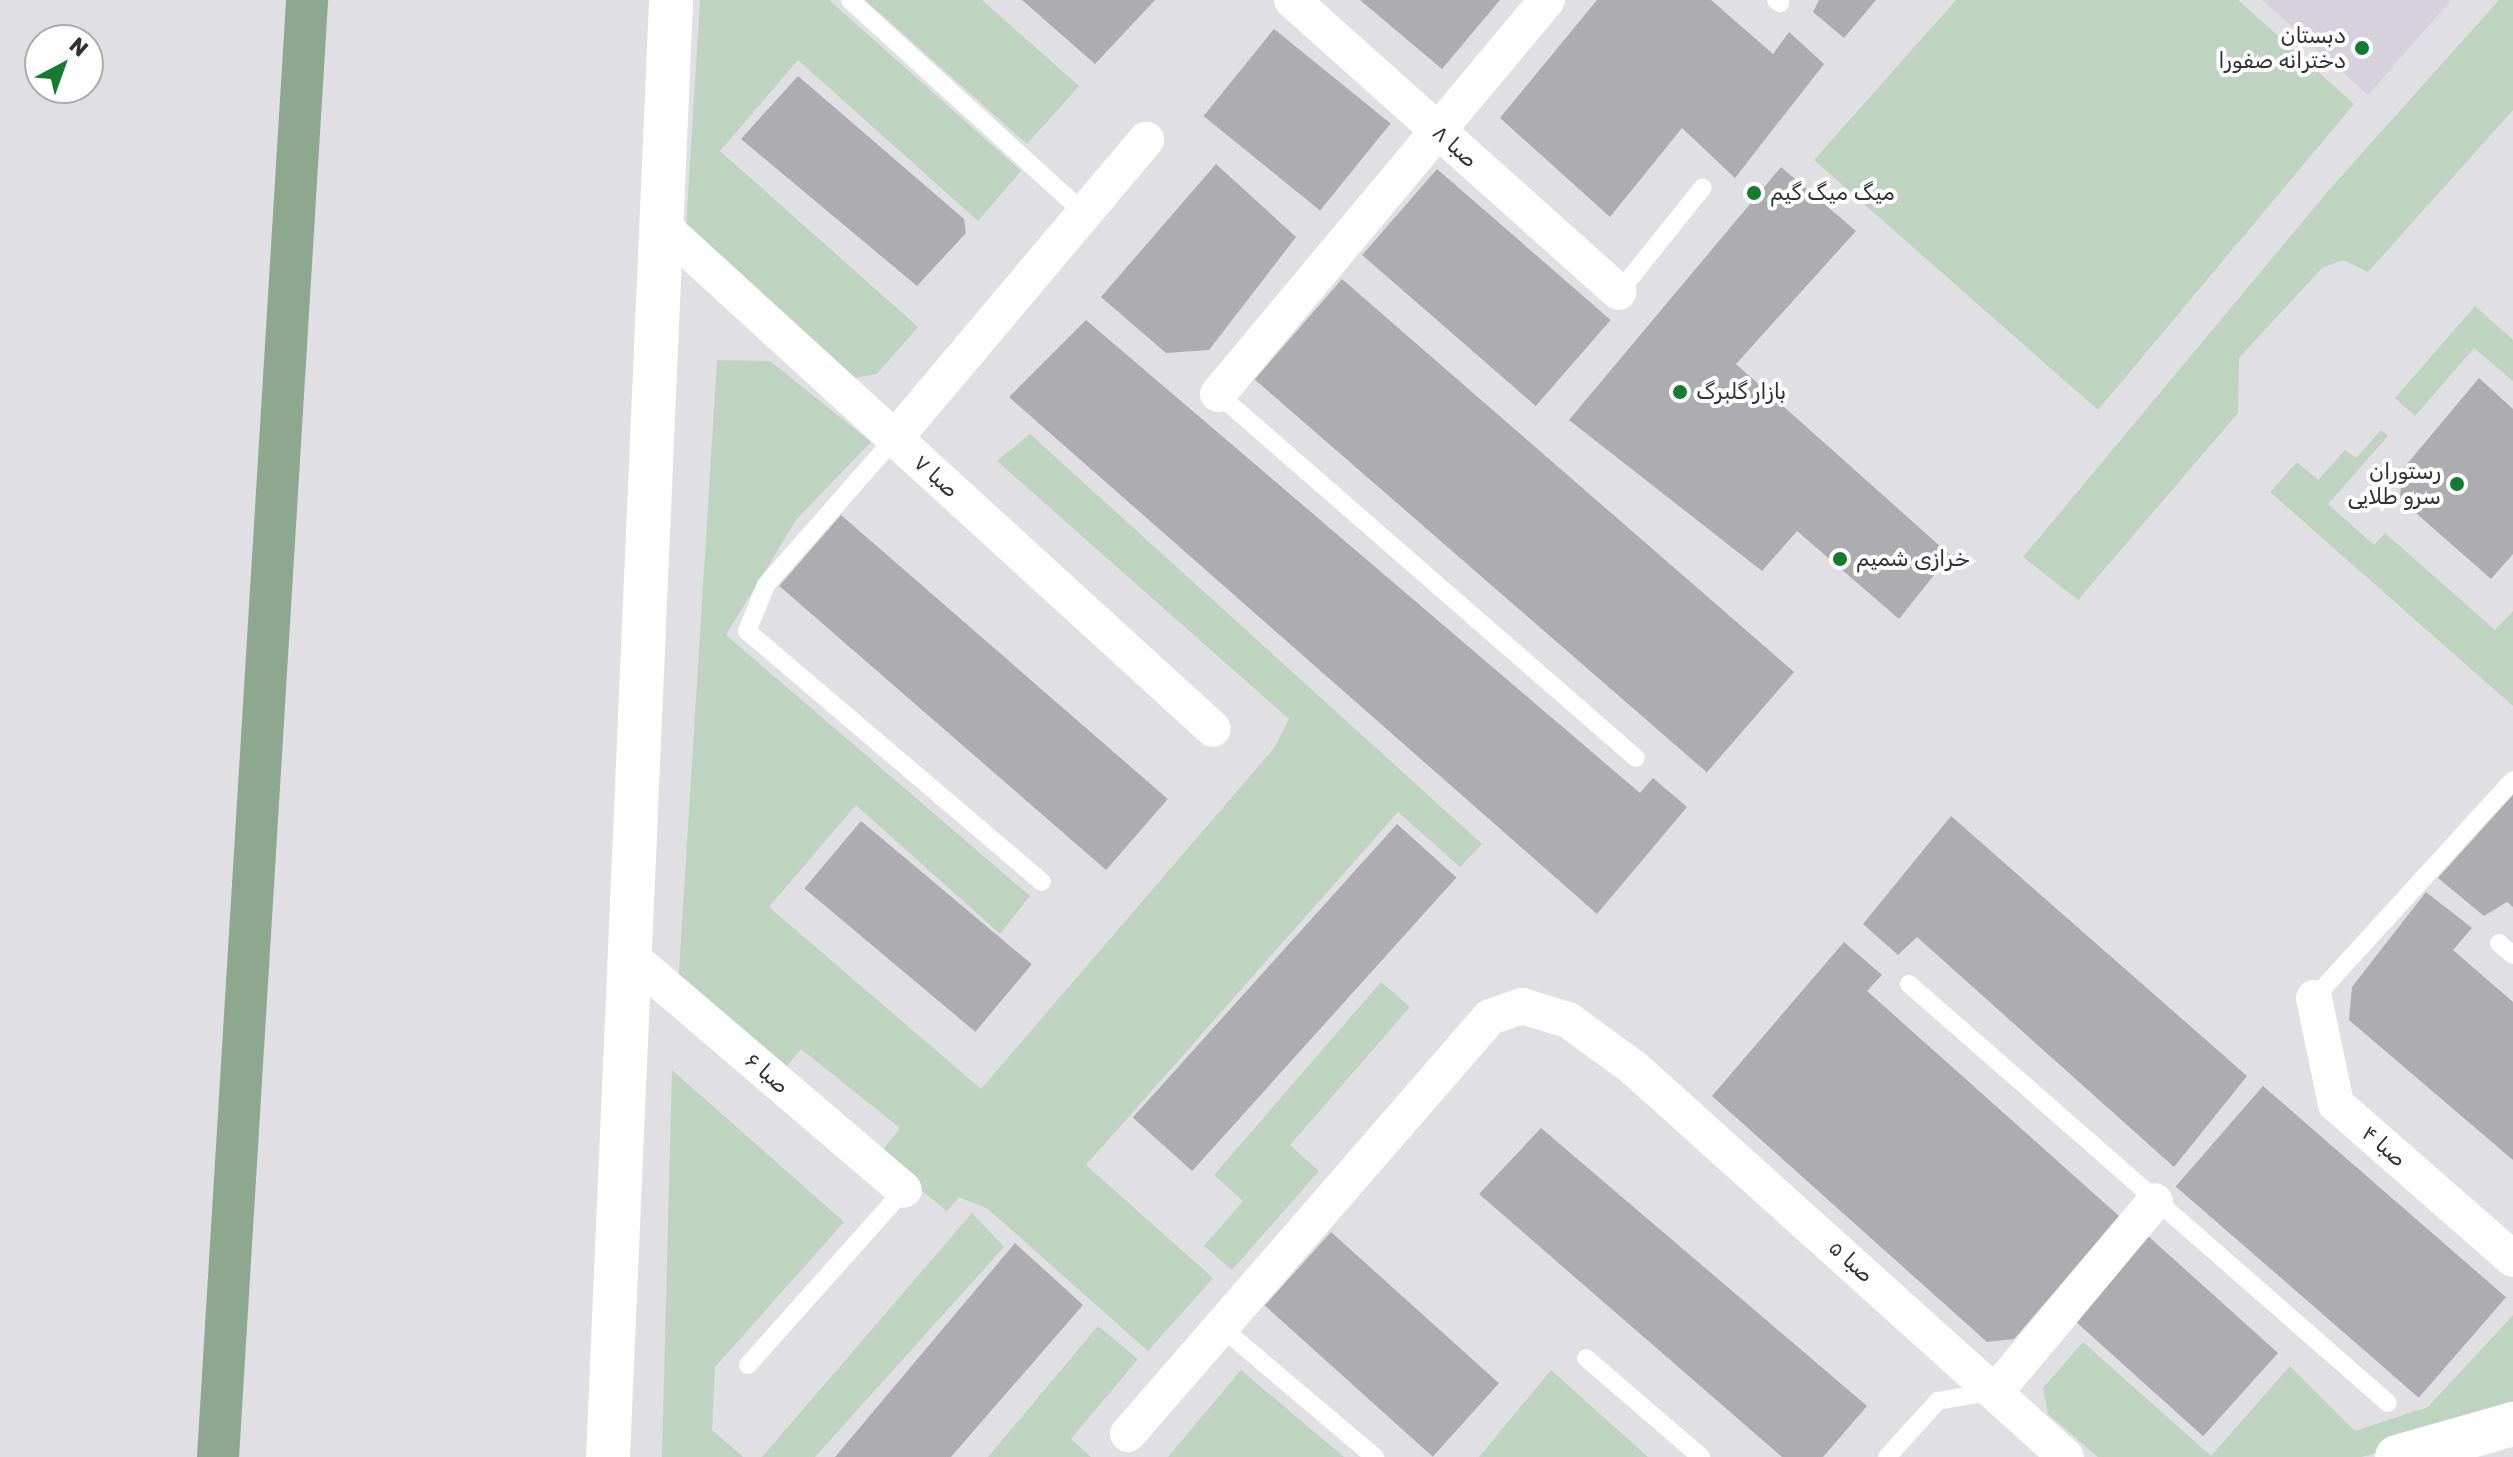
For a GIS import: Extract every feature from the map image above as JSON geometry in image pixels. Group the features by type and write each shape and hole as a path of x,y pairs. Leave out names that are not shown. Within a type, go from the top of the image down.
{"street":[{"path":"608,1457 671,0"},
{"name":"صبا ۸","path":"1292,0 1619,292"},
{"path":"1218,394 1435,128 1547,0"},
{"path":"895,438 1146,140"},
{"name":"صبا ۷","path":"659,223 1213,729"},
{"name":"صبا ۶","path":"630,956 904,1190"},
{"name":"صبا ۴","path":"2314,998 2336,1104 2513,1259"},
{"name":"صبا ۵","path":"1128,1434 1490,1017 1522,1006 1568,1020 1634,1068 1997,1390 2066,1457"},
{"path":"1997,1390 2155,1201"},
{"path":"2397,1457 2513,1424"}],"lane":[{"path":"850,0 1083,212"},
{"path":"1619,292 1703,187"},
{"path":"1218,394 1636,758"},
{"path":"895,438 766,585 747,631 1042,882"},
{"path":"2314,998 2513,780"},
{"path":"1909,984 2388,1403"},
{"path":"748,1365 904,1190"},
{"path":"1221,1327 1375,1457"},
{"path":"1586,1358 1701,1457"},
{"path":"1887,1457 1938,1401 1997,1390"}],"shaded area":[{"name":"دبستان دخترانه صفورا","path":"2262,0 2451,0 2368,95"}],"green space":[{"path":"700,0 829,0 1021,171 978,221 798,60 720,151 918,327 877,374 849,379 686,228"},
{"path":"865,0 982,0 1079,86 1027,144"},
{"path":"1956,0 2238,0 2354,104 2098,410 1814,160"},
{"path":"2499,0 2513,0 2513,110 2368,272 2343,260 2322,268 2239,358 2238,413 2078,600 2023,557 2329,190"},
{"path":"2475,306 2513,340 2513,381 2474,348 2415,416 2395,398"},
{"path":"717,360 770,361 871,442 796,520 726,635 1030,896 1000,934 856,805 769,907 981,1089 1275,747 1289,719 997,461 1030,434 1482,844 1460,867 1398,812 1086,1165 1213,1278 1148,1351 988,1209 959,1197 947,1211 878,1156 900,1128 801,1049 783,1071 678,988"},
{"path":"2381,430 2388,436 2328,504 2374,545 2385,533 2495,630 2513,611 2513,706 2270,492 2297,462 2318,480 2345,450 2356,458"},
{"path":"1381,982 1410,1007 1290,1145 1319,1171 1232,1270 1204,1246 1243,1201 1214,1175"},
{"path":"672,1070 844,1222 715,1367 712,1430 743,1457 662,1457"},
{"path":"972,1213 1004,1247 815,1457 762,1457"},
{"path":"2513,1315 2513,1406 2492,1424 2361,1457 2098,1457 2048,1414 2043,1388 2083,1342 2211,1456 2290,1366 2355,1431 2428,1407"},
{"path":"1098,1326 1138,1359 1071,1439 1091,1457 988,1457"},
{"path":"1241,1370 1344,1457 1168,1457"},
{"path":"1551,1370 1648,1457 1479,1457"}],"building":[{"path":"1022,0 1155,0 1095,64"},
{"path":"1360,0 1500,0 1442,69"},
{"path":"1597,0 1711,0 1773,54 1789,32 1824,64 1735,178 1682,128 1610,217 1500,118"},
{"path":"1819,0 1876,0 1844,38 1813,12"},
{"path":"1274,29 1391,123 1320,210 1204,116"},
{"path":"798,76 964,219 966,233 917,286 741,139"},
{"path":"1216,164 1296,237 1209,350 1166,353 1101,297"},
{"name":"بازار گلبرگ","path":"1781,167 1856,231 1736,364 1950,555 1899,619 1797,531 1762,571 1569,420"},
{"path":"1437,169 1611,320 1536,406 1362,255"},
{"path":"1342,279 1794,672 1707,772 1255,379"},
{"path":"1086,320 1640,793 1653,778 1687,807 1597,914 1009,397"},
{"name":"رستوران سرو طلایی","path":"2479,378 2513,409 2513,554 2491,579 2400,499 2402,470"},
{"path":"841,515 1168,799 1106,870 779,586"},
{"path":"2513,795 2513,907 2507,902 2484,916 2438,878"},
{"path":"1951,816 2247,1076 2174,1167 1917,937 1898,955 1863,924"},
{"path":"861,821 1032,964 975,1032 804,888"},
{"path":"1397,824 1456,878 1192,1171 1133,1118"},
{"path":"2426,892 2472,928 2453,950 2513,1002 2513,1160 2349,1020 2352,987"},
{"path":"1844,942 1882,975 1867,991 2119,1216 2014,1339 1987,1342 1712,1096"},
{"path":"2263,1086 2506,1297 2419,1398 2176,1186"},
{"path":"1541,1128 1867,1406 1823,1457 1782,1457 1479,1194"},
{"path":"1331,1232 1499,1383 1433,1457 1265,1306"},
{"path":"2148,1236 2278,1353 2203,1436 2073,1319"},
{"path":"1015,1243 1083,1305 951,1457 835,1457"}],"waterway":[{"path":"218,1457 307,0"}],"place":[{"name":"دبستان دخترانه صفورا","path":"2362,48"},
{"name":"میگ میگ گیم","path":"1754,193"},
{"name":"بازار گلبرگ","path":"1680,392"},
{"name":"رستوران سرو طلایی","path":"2457,484"},
{"name":"خرازی شمیم","path":"1840,559"}]}
